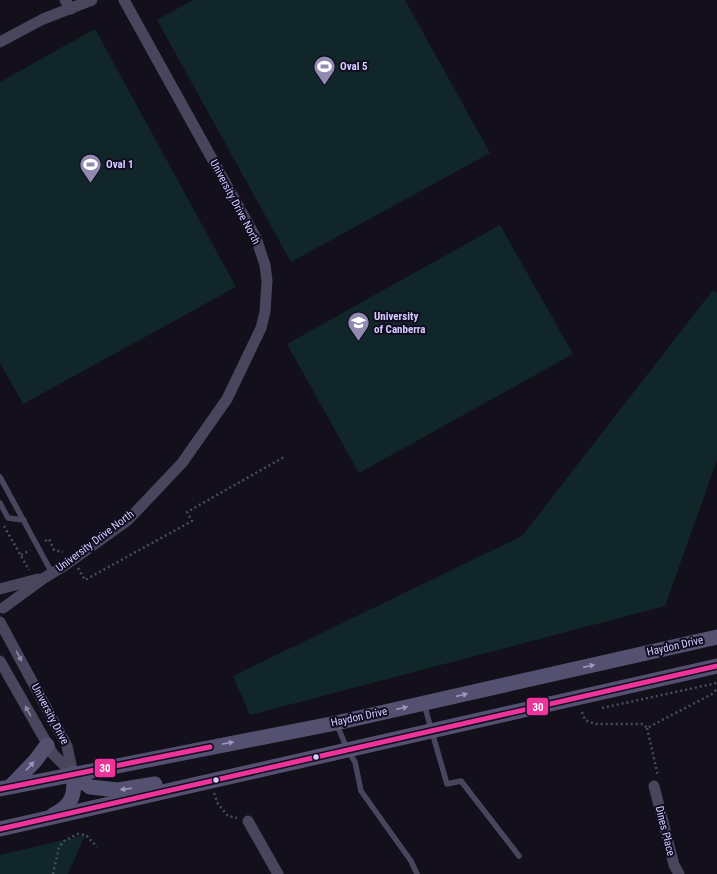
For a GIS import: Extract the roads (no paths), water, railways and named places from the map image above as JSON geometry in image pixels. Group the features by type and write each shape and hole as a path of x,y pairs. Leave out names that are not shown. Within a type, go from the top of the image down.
{"main road":[{"name":"Haydon Drive","path":"6,788 336,723 717,637"},
{"path":"0,829 44,819 210,788 348,750 717,666"},
{"path":"6,788 35,761 47,745"},
{"path":"73,774 90,787 118,790 148,786 175,779 210,788"},
{"path":"44,819 60,812 68,805 75,788 73,774"}],"street":[{"path":"0,42 44,19 68,4 92,0"},
{"name":"University Drive North","path":"1,605 44,577 74,560 128,520 182,463 227,399 261,328 265,312 267,281 265,264 256,238 124,0"},
{"name":"University Drive North","path":"0,589 44,577"},
{"path":"0,622 2,615 1,605"},
{"name":"University Drive","path":"0,622 67,746 73,774"},
{"name":"University Drive","path":"0,661 47,745 53,754 73,774"},
{"name":"Dines Place","path":"654,786 674,865 679,874"},
{"path":"248,821 278,874"}],"lane":[{"path":"0,477 38,546 44,577"},
{"path":"0,503 8,518 24,520"},
{"path":"424,703 447,784 461,781 519,856"},
{"path":"336,723 355,762 361,791 411,861 417,874"}],"place":[{"name":"Oval 5","path":"324,86"},
{"name":"Oval 1","path":"90,184"},
{"name":"University of Canberra","path":"358,342"}]}
